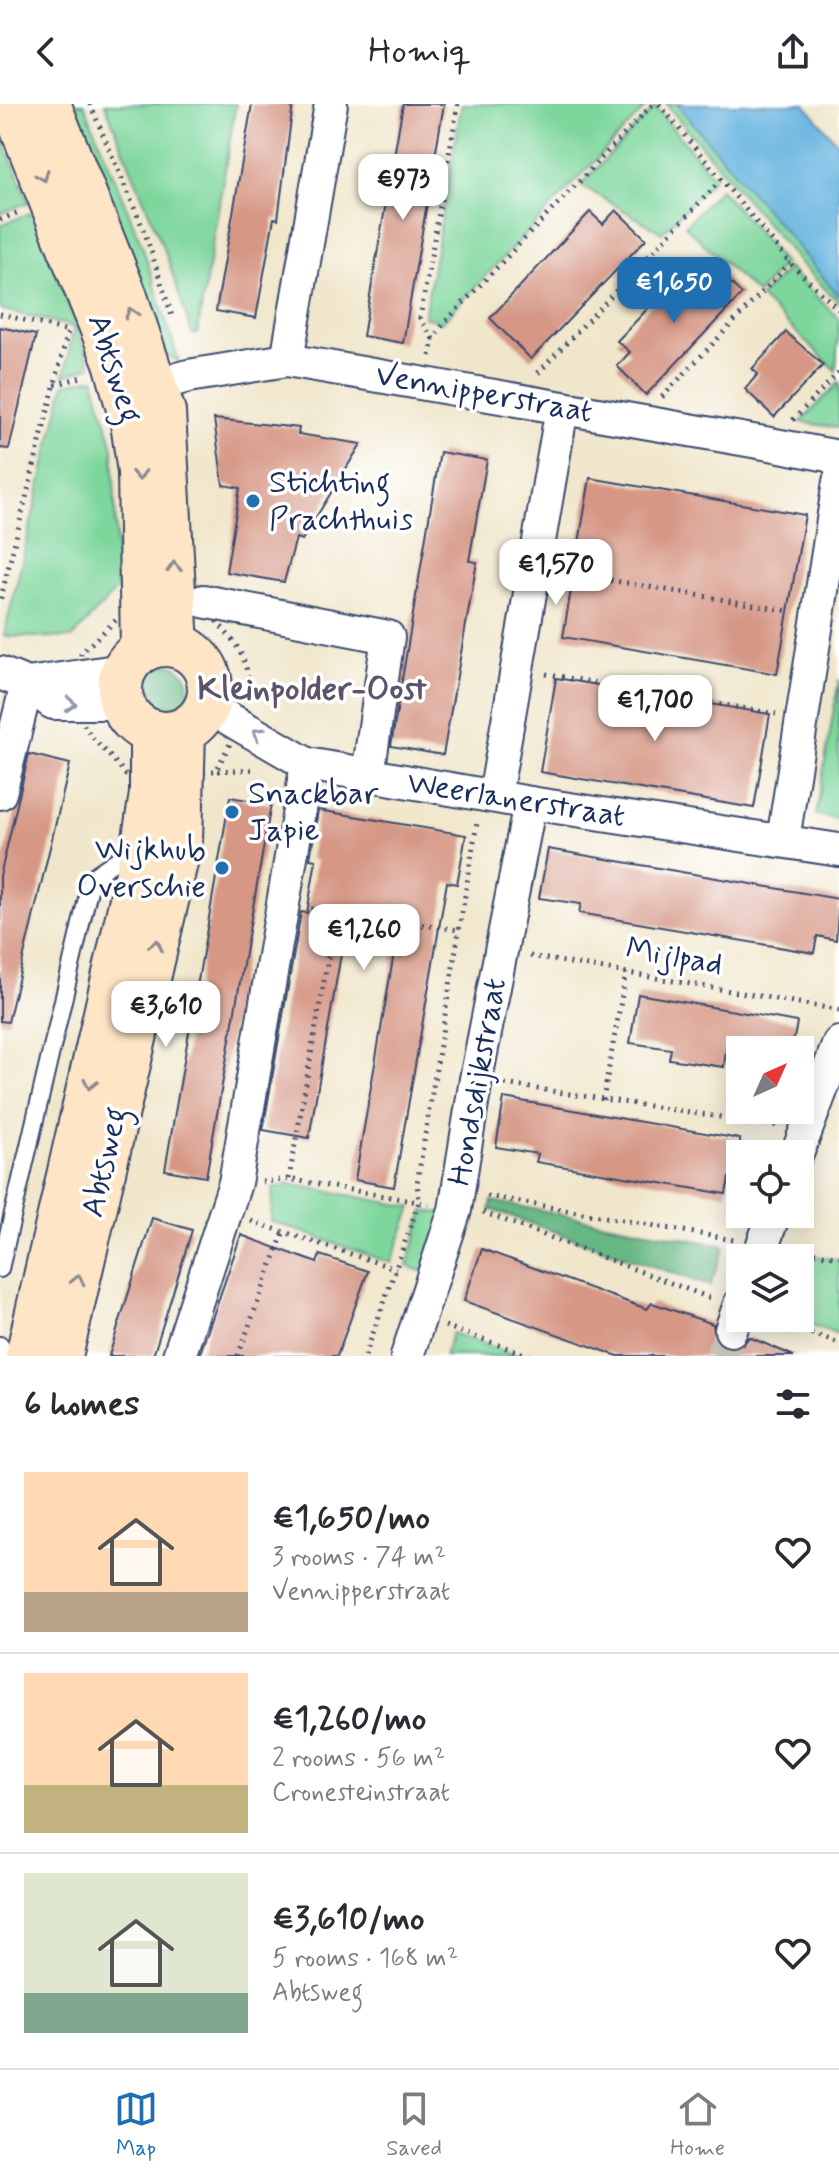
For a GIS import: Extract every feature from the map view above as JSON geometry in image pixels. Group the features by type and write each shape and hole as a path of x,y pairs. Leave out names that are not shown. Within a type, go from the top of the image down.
{"street":[{"name":"Abtsweg","path":"13,104 123,384 167,439 158,686 143,851 28,1356"},
{"name":"Abtsweg","path":"48,104 123,384"},
{"path":"287,360 331,104"},
{"name":"Vennipperstraat","path":"123,384 287,360 770,444 833,456 839,464"},
{"path":"488,795 562,408"},
{"path":"783,840 839,482"},
{"path":"0,793 13,678 53,703 158,686 388,637 368,775"},
{"name":"Abtsweg","path":"60,1356 180,841 158,686"},
{"name":"Weerlanerstraat","path":"158,686 307,764 530,803 839,850"},
{"path":"179,1356 235,1183 307,764"},
{"name":"Hondsdijkstraat","path":"407,1356 455,1210 476,1079 530,803"},
{"path":"803,1140 839,1043"}],"lane":[{"path":"0,1269 92,877 124,855 143,851"},
{"path":"0,1345 5,1356"}],"path":[{"path":"433,339 420,318 458,104"},
{"path":"425,383 433,339 445,322 653,104"},
{"path":"659,104 790,263 839,310"},
{"path":"512,399 720,181"},
{"path":"640,421 790,263"},
{"path":"0,314 68,331 0,601"},
{"path":"770,444 839,372"},
{"path":"54,386 123,384"},
{"path":"534,567 820,616"},
{"path":"158,686 126,775 110,752 84,726 158,686 215,623 240,653 249,691 158,686 81,653 131,606 158,686 216,771 158,686"},
{"path":"545,674 776,714"},
{"path":"365,1356 419,1202 417,1183 459,930 488,795"},
{"path":"283,904 459,930"},
{"path":"289,1179 336,913"},
{"name":"Mijlpad","path":"501,951 839,1010"},
{"path":"603,1100 626,973"},
{"path":"476,1079 603,1100 793,1140"},
{"path":"235,1183 289,1179 455,1210 485,1212 726,1308"},
{"path":"487,1196 726,1244"},
{"path":"227,1215 396,1269"},
{"path":"238,1356 284,1231"},
{"path":"814,1255 839,1257"},
{"path":"444,1325 530,1356"},
{"path":"802,1332 839,1343"}],"green space":[{"path":"59,104 84,104 142,245 179,362 159,350"},
{"path":"105,104 236,104 197,334 192,334 167,257"},
{"path":"462,104 649,104 442,322 424,317"},
{"path":"666,104 677,104 839,296 839,303 799,262"},
{"path":"655,107 714,178 662,233 581,185"},
{"path":"0,132 29,202 0,214"},
{"path":"720,189 784,263 757,294 685,226"},
{"path":"33,212 91,366 64,376 74,327 0,309 0,225"},
{"path":"788,268 839,319 836,371 760,297"},
{"path":"94,378 113,448 118,588 72,638 4,636 65,384"},
{"path":"839,382 839,428 801,422"},
{"path":"165,664 182,671 189,688 182,705 165,712 148,705 141,688 148,671"},
{"path":"839,679 839,819 816,815"},
{"path":"289,1184 412,1207 391,1263 271,1221 273,1188"},
{"path":"492,1201 725,1246 710,1286 490,1209"},
{"path":"424,1211 443,1213 423,1272 407,1266"},
{"path":"814,1256 839,1260 839,1334 814,1326"},
{"path":"452,1333 518,1356 444,1356"}],"water":[{"path":"677,104 805,104 839,145 839,296"}],"building":[{"path":"252,104 293,104 278,219 274,218 256,318 216,311"},
{"path":"403,104 444,104 403,343 363,336"},
{"path":"616,210 646,239 531,359 490,318 590,212 603,224"},
{"path":"713,266 742,294 646,395 617,366 630,352 617,341 687,267 699,280"},
{"path":"0,327 36,335 9,449 0,448"},
{"path":"786,332 823,365 774,417 745,389 758,374 752,369"},
{"path":"214,419 299,428 298,434 361,444 302,540 296,538 284,582 226,572 240,488 223,485"},
{"path":"440,452 487,460 469,561 477,562 443,755 391,746"},
{"path":"590,478 805,515 777,674 563,637"},
{"path":"556,678 770,714 754,808 540,772"},
{"path":"29,754 70,764 8,1022 0,1021 0,876"},
{"path":"230,797 271,804 206,1177 165,1170"},
{"path":"318,810 466,835 457,884 447,882 394,1187 355,1180 400,918 349,908 309,1138 263,1130 301,912 307,913 316,860 310,859"},
{"path":"548,849 839,899 836,940 817,936 814,953 579,913 581,904 539,898"},
{"path":"638,994 797,1022 794,1036 726,1036 724,1067 669,1059 671,1049 630,1043"},
{"path":"504,1098 740,1139 726,1140 726,1194 536,1162 538,1154 496,1147"},
{"path":"152,1218 192,1230 179,1273 153,1356 109,1356"},
{"path":"241,1235 317,1263 320,1255 368,1271 337,1356 199,1356"},
{"path":"482,1249 647,1309 652,1303 713,1324 716,1342 726,1348 743,1345 749,1337 794,1356 618,1356 464,1301"}],"tunnel":[{"path":"721,1356 730,1332"}],"place":[{"name":"Stichting Prachthuis","path":"253,501"},
{"name":"Snackbar Japie","path":"232,812"},
{"name":"Wijkhub Overschie","path":"222,868"}],"district":[{"name":"Kleinpolder-Oost","path":"312,689"}]}
